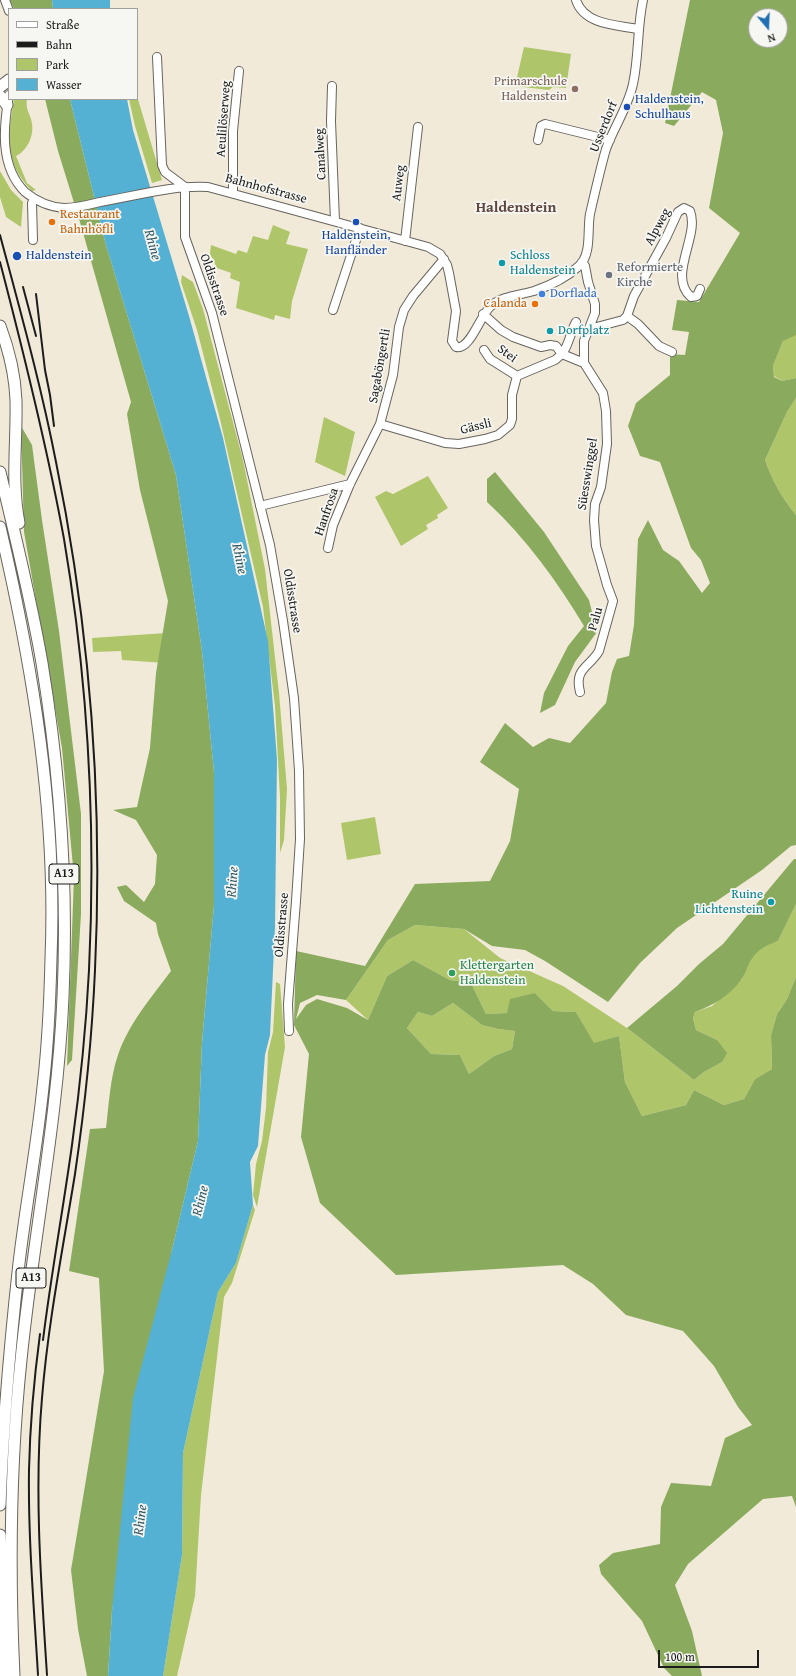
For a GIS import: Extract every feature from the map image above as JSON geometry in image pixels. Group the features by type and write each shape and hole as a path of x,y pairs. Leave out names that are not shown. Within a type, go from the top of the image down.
{"highway":[{"path":"0,87 8,81"},
{"path":"0,96 8,100"},
{"name":"A13","path":"0,326 10,359 15,386 16,416 14,484 17,512 26,556 29,596"},
{"name":"A13","path":"0,472 29,596 41,660 56,768 64,865 63,999 56,1088 21,1357 13,1452 11,1553 14,1676"},
{"name":"A13","path":"0,527 21,619 38,720 48,824 52,898 52,957 43,1086 20,1261 10,1357 5,1413 0,1505"},
{"name":"A13","path":"0,554 21,619"},
{"path":"0,1535 4,1676"}],"street":[{"path":"576,0 583,13 590,18 638,29"},
{"name":"Usserdorf","path":"582,262 586,254 590,216 606,149 633,86 638,29 643,0"},
{"path":"157,57 162,164 165,172 185,187"},
{"name":"Aeulilöserweg","path":"233,192 233,131 239,71"},
{"name":"Canalweg","path":"332,86 331,121 335,221"},
{"name":"Bahnhofstrasse","path":"8,100 3,134 5,159 16,183 35,199 49,205 65,208 74,207 185,187 208,187 233,192 430,248 440,254 444,259"},
{"path":"538,140 540,126 545,124 610,140"},
{"name":"Auweg","path":"404,241 418,127"},
{"name":"Oldisstrasse","path":"185,187 185,238 212,313 260,506 274,566 294,698 299,771 300,839 288,1004 289,1030"},
{"path":"32,240 32,203 35,199"},
{"name":"Alpweg","path":"628,316 634,296 666,238 678,212 684,208 690,211 691,224 682,277 685,289 691,297 697,296 700,289"},
{"path":"333,310 360,228"},
{"path":"444,259 449,273 455,305 455,320 452,339 454,346 460,348 467,344 483,314 497,301 536,291 573,270 582,262 585,266 595,304 595,313 584,341 584,364 562,354 556,346 550,345 541,347 527,344 501,330 483,314"},
{"name":"Sagaböngertli","path":"350,484 380,424 393,375 402,315 413,296 444,259"},
{"path":"589,329 623,320 628,316 638,324 659,346 672,352"},
{"path":"517,376 555,360 562,354 566,348 576,322"},
{"name":"Stei","path":"484,350 489,358 517,376"},
{"name":"Süesswinggel","path":"584,364 603,393 606,411 607,444 601,487 595,504 594,520 596,546"},
{"name":"Gässli","path":"380,424 445,444 459,444 489,438 502,432 511,422 512,395 517,376"},
{"path":"260,506 350,484"},
{"name":"Hanfrosa","path":"328,548 333,525 350,484"},
{"name":"Palu","path":"580,692 579,675 584,667 599,651 613,606 612,598 596,546"}],"green space":[{"path":"10,0 52,0 53,8 14,8"},
{"path":"690,0 796,0 796,335 783,341 773,366 774,377 782,381 796,378 796,398 787,412 765,460 778,489 796,515 796,845 791,846 762,870 677,928 640,963 608,1002 545,961 525,950 492,946 464,929 415,925 388,940 346,1000 317,995 300,1003 296,1019 306,1005 317,999 347,1008 368,1020 387,976 413,960 450,980 471,983 486,1014 507,1013 510,999 535,993 553,1011 576,1012 594,1043 619,1036 625,1082 642,1116 686,1105 694,1090 724,1105 744,1099 755,1079 772,1069 771,1035 777,1014 787,999 796,977 796,1507 792,1496 763,1499 688,1564 675,1585 692,1631 702,1676 672,1676 664,1668 642,1621 601,1574 599,1565 613,1553 660,1544 661,1507 671,1483 711,1486 725,1438 752,1425 738,1407 714,1366 683,1331 626,1315 593,1284 563,1265 396,1275 320,1203 301,1137 309,1054 294,1025 296,951 365,966 415,884 490,881 510,841 519,789 480,762 505,723 533,747 549,738 570,743 606,703 612,672 617,659 629,656 634,625 638,539 648,520 663,550 679,561 702,593 710,583 701,560 691,548 660,462 640,456 628,426 636,403 670,375 670,354 685,355 689,332 672,330 677,300 699,302 740,233 709,208 723,133 716,100 702,92 674,126 665,123","holes":["453,1003 482,1025 515,1031 512,1049 494,1056 469,1074 460,1055 431,1054 407,1028 418,1012 432,1016"]},
{"path":"524,47 571,54 566,88 553,87 549,90 515,86"},
{"path":"138,99 162,180 152,183 135,126 129,100"},
{"path":"14,100 27,100 27,110 31,121 32,133 29,143 20,154 16,156 27,183 36,190 32,191 23,180 12,159 9,137"},
{"path":"45,100 70,100 106,245 176,475 202,651 214,772 214,905 202,1043 198,1141 172,1250 112,1611 108,1676 87,1676 78,1629 71,1570 104,1371 99,1278 69,1271 90,1129 106,1128 110,1091 118,1055 134,1021 171,971 158,934 156,923 124,901 117,887 126,885 144,902 155,884 157,855 136,820 113,810 137,807 150,748 156,673 168,601 140,490 127,414 131,402 80,222 58,151"},
{"path":"0,171 11,190 23,202 21,227 6,217 0,197"},
{"path":"273,225 290,232 286,244 308,249 292,301 290,319 275,315 274,320 236,308 240,282 230,278 231,273 217,268 210,254 211,245 236,254 238,250 247,253 253,236 268,240"},
{"path":"182,275 193,282 203,309 243,460 265,569 279,693 287,789 284,840 280,853 280,797 275,706 263,607 220,419 197,330 181,282"},
{"path":"795,334 796,378 782,381 774,376 773,366 783,341"},
{"path":"796,398 796,515 778,489 765,460 787,412"},
{"path":"324,417 355,432 345,476 315,462"},
{"path":"21,426 32,445 59,631 81,814 81,914 72,1060 67,1066 74,877 62,748 24,532"},
{"path":"495,472 544,532 589,600 597,632 575,662 555,705 540,713 544,693 568,646 584,626 552,576 528,545 487,502 487,479"},
{"path":"428,476 448,508 437,515 438,518 426,525 428,529 401,546 375,497 386,491 393,494"},
{"path":"166,633 165,663 122,660 121,651 93,652 92,638"},
{"path":"375,817 381,854 347,860 341,823"},
{"path":"794,859 796,859 796,904 778,941 763,947 756,953 750,961 741,980 731,991 715,1003 695,1012 693,1018 696,1030 717,1040 727,1053 722,1062 704,1072 694,1080 627,1028 677,986 699,964 723,944"},
{"path":"796,904 796,977 787,999 777,1014 771,1035 772,1069 755,1079 744,1099 724,1105 694,1090 686,1105 642,1116 625,1082 619,1036 594,1044 576,1012 553,1011 535,993 508,1013 486,1014 471,983 450,980 413,960 387,976 368,1020 346,1000 388,940 415,925 464,929 500,958 563,986 627,1028 694,1080 704,1072 722,1062 717,1040 696,1030 693,1018 695,1012 712,1006 742,979 752,956 764,945 778,941"},
{"path":"276,982 280,984 285,1047 257,1207 253,1195 256,1164 262,1141 266,1108 268,1052 273,1032"},
{"path":"453,1003 482,1025 515,1031 512,1049 494,1056 469,1074 460,1055 431,1054 407,1028 418,1012 432,1016"},
{"path":"253,1205 255,1210 232,1283 224,1297 201,1495 195,1596 177,1676 163,1676 182,1555 183,1453 218,1292 236,1263"}],"water":[{"path":"52,0 110,0 110,8 53,8"},
{"name":"Rhine","path":"70,100 127,100 133,130 189,316 223,438 268,641 277,760 275,927 270,1035 265,1055 258,1146 250,1162 253,1205 236,1263 218,1292 183,1453 182,1555 163,1676 108,1676 112,1611 133,1398 172,1250 198,1141 202,1043 214,905 214,772 202,651 176,475 106,245"}],"railway":[{"path":"0,235 44,405 68,525 78,588 85,651 95,779 97,906 94,996 90,1046 75,1174 48,1342 40,1433 38,1502 47,1675"},
{"path":"0,262 35,400 64,539 79,646 88,754 91,916 84,1036 72,1145 43,1340"},
{"path":"23,287 36,336"},
{"path":"36,294 45,370 54,426"},
{"path":"38,1675 30,1547 29,1470 30,1436 40,1334"}],"place":[{"name":"Primarschule Haldenstein","path":"575,89"},
{"name":"Haldenstein, Schulhaus","path":"627,107"},
{"name":"Restaurant Bahnhöfli","path":"52,222"},
{"name":"Haldenstein, Hanfländer","path":"356,222"},
{"name":"Haldenstein","path":"17,256"},
{"name":"Schloss Haldenstein","path":"502,263"},
{"name":"Reformierte Kirche","path":"609,275"},
{"name":"Dorflada","path":"542,294"},
{"name":"Calanda","path":"535,304"},
{"name":"Dorfplatz","path":"550,331"},
{"name":"Ruine Lichtenstein","path":"771,902"},
{"name":"Klettergarten Haldenstein","path":"452,973"}],"district":[{"name":"Haldenstein","path":"516,208"}]}
